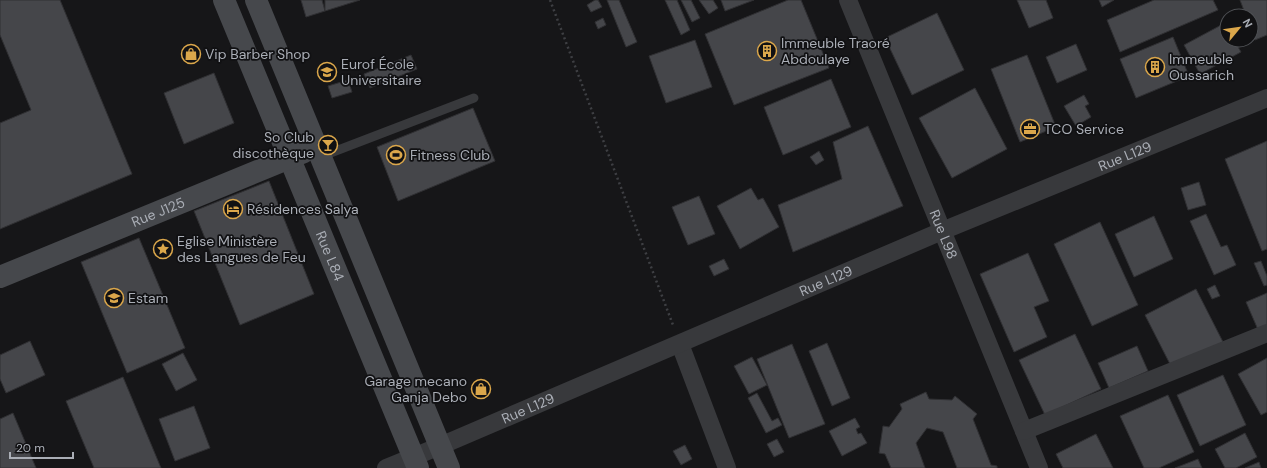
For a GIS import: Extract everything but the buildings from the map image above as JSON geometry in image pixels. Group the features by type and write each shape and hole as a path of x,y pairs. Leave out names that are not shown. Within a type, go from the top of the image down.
{"main road":[{"name":"Rue L84","path":"224,0 416,462"},
{"name":"Rue L84","path":"256,0 449,468"},
{"name":"Rue J125","path":"0,277 290,158 318,152"}],"street":[{"name":"Rue L98","path":"848,0 1039,468"},
{"name":"Rue L129","path":"386,468 416,462 440,446 942,231 1267,98"},
{"path":"1024,430 1267,333"},
{"path":"680,344 727,468"}],"lane":[{"path":"318,152 474,98"}],"path":[{"path":"550,0 680,344"}],"place":[{"name":"Immeuble Traoré Abdoulaye","path":"767,51"},
{"name":"Vip Barber Shop","path":"191,54"},
{"name":"Immeuble Oussarich","path":"1155,67"},
{"name":"Eurof École Universitaire","path":"327,72"},
{"name":"TCO Service","path":"1030,129"},
{"name":"So Club discothèque","path":"328,145"},
{"name":"Fitness Club","path":"396,155"},
{"name":"Résidences Salya","path":"233,209"},
{"name":"Eglise Ministère des Langues de Feu","path":"163,249"},
{"name":"Estam","path":"114,298"},
{"name":"Garage mecano Ganja Debo","path":"481,389"}]}
